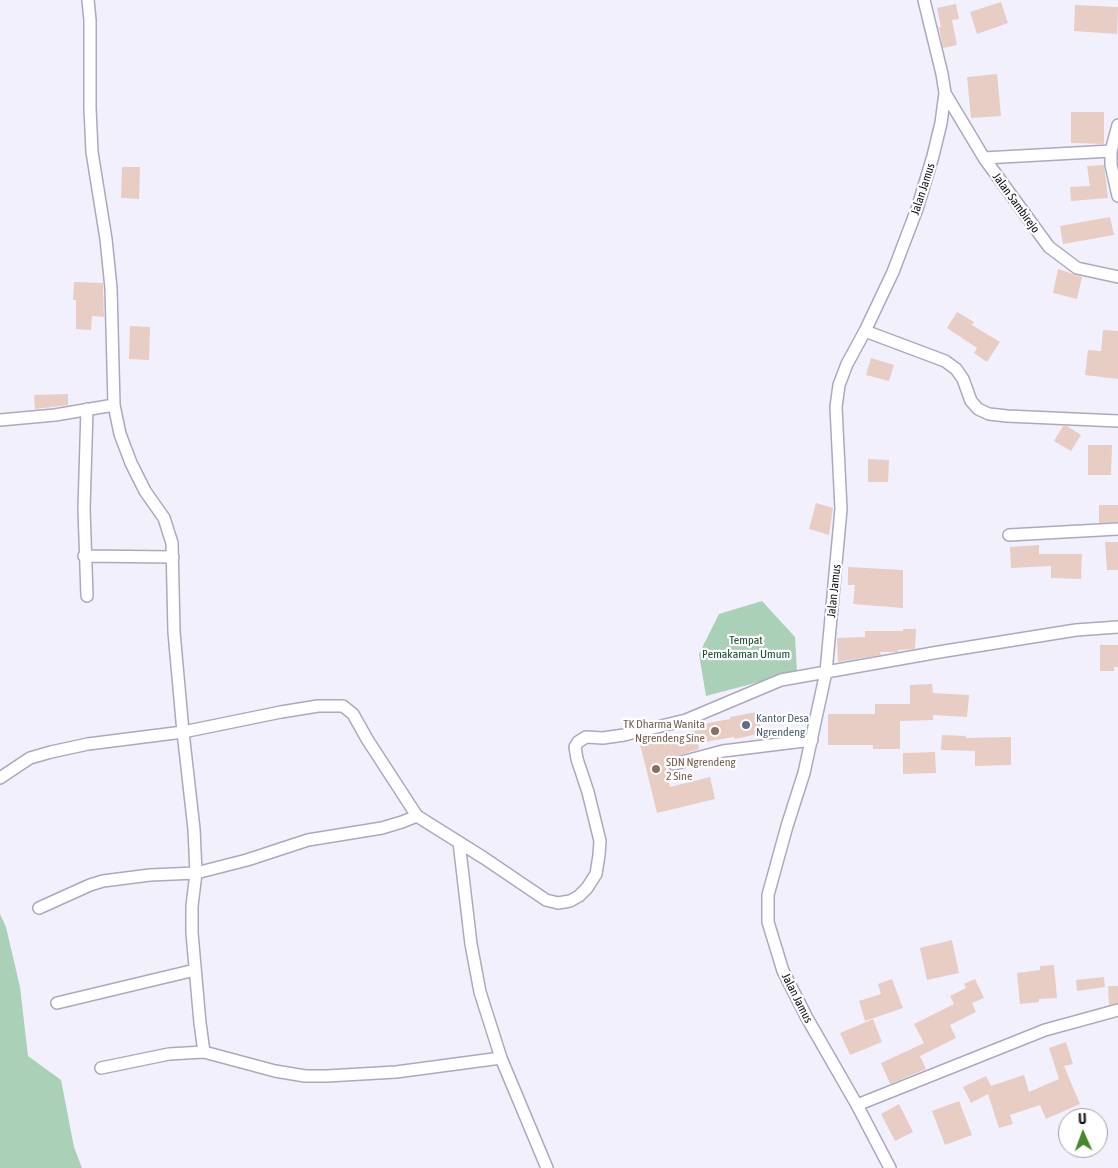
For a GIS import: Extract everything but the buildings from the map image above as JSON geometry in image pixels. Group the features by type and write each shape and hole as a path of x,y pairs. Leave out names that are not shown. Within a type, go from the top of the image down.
{"street":[{"path":"88,0 92,152 106,239 111,288 114,405 120,434 130,463 170,531 173,557 174,632 194,829 196,873 192,915 195,970 204,1052"},
{"name":"Jalan Jamus","path":"890,1168 857,1105 835,1070 783,970 768,922 768,895 772,874 804,774 826,672 841,509 836,407 840,385 848,364 866,331 893,272 917,209 941,123 945,93 924,0"},
{"name":"Jalan Sambirejo","path":"945,93 984,158 1049,247 1078,268 1118,277"},
{"path":"1118,125 1111,151 1111,165 1118,196"},
{"path":"984,158 1111,151"},
{"path":"866,331 945,361 956,369 963,379 971,400 978,409 989,414 1118,421"},
{"path":"0,420 55,415 114,405"},
{"path":"87,409 84,556 87,596"},
{"path":"1009,535 1118,528"},
{"path":"84,556 173,557"},
{"path":"0,778 30,758 88,744 183,732 318,706 346,707 353,714 417,816 546,900 558,903 570,901 579,896 596,874 600,841 575,747 578,742 586,738 617,736 686,720 782,680 1076,630 1118,627"},
{"path":"674,764 723,751 812,740"},
{"path":"39,908 103,881 150,875 196,873 247,860 308,840 382,828 417,816"},
{"path":"459,842 474,968 480,992 501,1058 547,1168"},
{"path":"57,1003 195,970"},
{"path":"857,1105 1046,1030 1118,1010"},
{"path":"101,1068 169,1054 204,1052 275,1071 305,1076 327,1076 396,1072 501,1058"}],"green space":[{"name":"Tempat Pemakaman Umum","path":"762,601 795,637 797,672 706,696 699,654 719,614"},
{"path":"0,914 6,927 20,987 28,1056 61,1080 74,1147 82,1168 0,1168"}],"place":[{"name":"Kantor Desa Ngrendeng","path":"746,725"},
{"name":"TK Dharma Wanita Ngrendeng Sine","path":"715,731"},
{"name":"SDN Ngrendeng 2 Sine","path":"656,769"}]}
